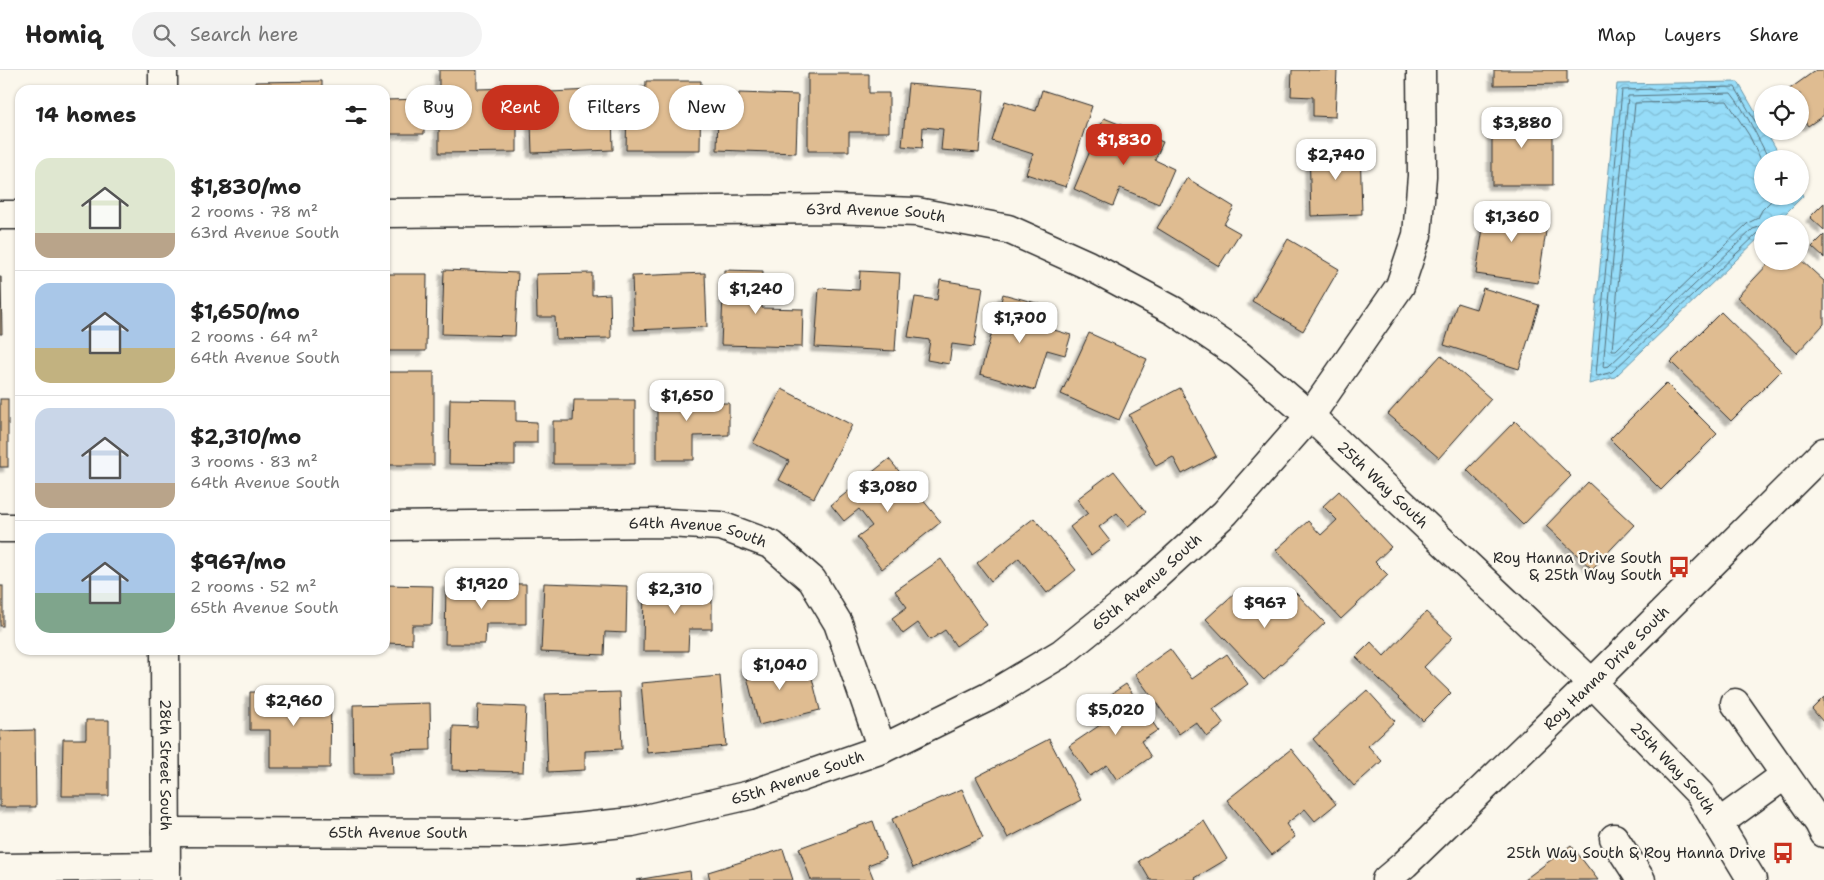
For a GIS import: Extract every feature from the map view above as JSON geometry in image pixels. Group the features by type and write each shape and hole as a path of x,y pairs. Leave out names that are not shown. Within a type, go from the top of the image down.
{"street":[{"path":"163,70 163,85"},
{"path":"1310,416 1400,286 1417,235 1422,176 1422,70"},
{"name":"63rd Avenue South","path":"390,213 831,209 917,212 1008,228 1088,265 1174,311 1239,355 1310,416"},
{"path":"0,216 15,216"},
{"name":"25th Way South","path":"1310,416 1592,683 1700,794 1752,880"},
{"name":"65th Avenue South","path":"166,832 526,833 622,823 750,795 882,749 988,697 1062,653 1146,586 1225,513 1310,416"},
{"name":"Roy Hanna Drive South","path":"1386,880 1405,864 1592,683 1824,452"},
{"name":"64th Avenue South","path":"390,526 667,523 721,526 772,545 812,580 838,623 882,749"},
{"path":"0,528 15,528"},
{"name":"28th Street South","path":"164,655 166,873"},
{"path":"1735,703 1819,822 1824,833"},
{"name":"25th Way South","path":"1719,823 1784,775"},
{"path":"1614,838 1642,880"},
{"path":"0,868 166,873"}],"water":[{"path":"1738,82 1754,110 1754,140 1771,140 1777,150 1754,150 1754,205 1794,205 1784,215 1754,215 1754,243 1615,377 1589,384 1617,84"}],"building":[{"path":"439,70 477,70 477,89 482,89 482,130 517,130 517,152 439,153 439,130 472,130 472,85 439,85"},
{"path":"1292,70 1337,70 1335,117 1313,116 1313,97 1291,96"},
{"path":"1494,70 1567,70 1567,84 1494,85"},
{"path":"1816,70 1824,70 1824,115 1809,125 1809,85 1795,85"},
{"path":"808,74 869,74 869,93 889,93 889,132 849,132 849,151 808,151"},
{"path":"322,81 322,85 255,85 255,82"},
{"path":"646,81 701,81 701,85 669,85 669,130 700,130 700,150 626,150 626,130 659,130 659,85 646,85"},
{"path":"908,84 984,90 979,153 941,150 943,129 923,127 922,148 902,146"},
{"path":"1042,90 1092,106 1066,187 1026,174 1033,154 992,141 1005,101 1036,111"},
{"path":"569,91 569,130 612,130 613,150 532,153 531,130 559,130 559,92"},
{"path":"744,93 798,95 796,153 717,150 718,130 744,130"},
{"path":"405,99 405,130 424,130 424,134 390,134 390,100"},
{"path":"1492,113 1553,113 1553,185 1492,185"},
{"path":"1104,118 1163,142 1155,160 1174,169 1159,204 1120,188 1113,206 1074,189"},
{"path":"1360,146 1362,214 1311,216 1309,148"},
{"path":"1187,178 1234,207 1224,224 1240,233 1219,266 1157,228"},
{"path":"1487,202 1549,212 1538,283 1476,274"},
{"path":"1824,203 1824,230 1810,217"},
{"path":"1824,235 1824,258 1812,247"},
{"path":"1288,239 1339,269 1303,331 1252,301"},
{"path":"1809,267 1824,281 1824,324 1797,353 1737,297 1762,270 1809,270"},
{"path":"444,270 518,273 515,336 442,334"},
{"path":"724,270 763,271 762,308 803,309 802,347 721,345"},
{"path":"860,271 900,273 895,351 815,347 819,288 859,290"},
{"path":"592,273 592,295 610,294 611,338 556,339 555,317 537,317 536,274"},
{"path":"705,273 707,327 634,330 632,276"},
{"path":"390,274 427,274 426,351 390,351"},
{"path":"1,277 2,334 0,334"},
{"path":"940,280 983,287 974,347 952,344 949,364 927,360 930,340 908,337 915,297 937,300"},
{"path":"1483,288 1539,305 1519,369 1444,345 1457,303 1476,309"},
{"path":"1003,294 1040,304 1034,324 1071,335 1065,355 1047,350 1035,390 980,374"},
{"path":"1721,312 1781,371 1731,421 1671,362"},
{"path":"1089,333 1147,359 1119,420 1061,394"},
{"path":"1441,355 1491,399 1439,458 1388,414"},
{"path":"390,372 434,372 434,465 390,465"},
{"path":"1666,383 1717,434 1661,490 1610,439"},
{"path":"1180,388 1216,456 1182,474 1173,457 1156,466 1129,415"},
{"path":"657,389 699,389 699,403 729,403 729,435 694,436 694,460 657,460"},
{"path":"782,389 852,425 814,498 779,480 789,461 753,443"},
{"path":"0,399 8,399 8,467 0,467"},
{"path":"450,399 516,400 516,421 537,422 537,443 515,443 515,465 449,464"},
{"path":"574,400 635,400 635,464 553,464 553,421 573,421"},
{"path":"1515,421 1571,476 1523,525 1467,470"},
{"path":"889,459 941,522 882,569 857,537 872,526 859,509 844,521 831,505"},
{"path":"1114,471 1146,512 1128,526 1117,513 1099,527 1110,541 1091,555 1070,527 1088,513 1077,499"},
{"path":"1588,482 1634,525 1592,569 1546,526"},
{"path":"1339,491 1391,547 1375,562 1388,575 1341,619 1276,550 1308,521 1321,535 1337,520 1323,506"},
{"path":"1034,518 1076,570 1047,593 1019,558 991,581 977,563"},
{"path":"941,559 987,625 956,646 945,630 930,640 918,623 903,634 892,618 907,607 895,591"},
{"path":"446,583 526,584 526,624 486,624 485,644 445,644"},
{"path":"544,583 627,586 626,633 605,632 604,655 541,652"},
{"path":"644,584 712,585 712,629 689,629 688,651 643,651"},
{"path":"390,585 433,586 432,625 412,625 412,644 390,643"},
{"path":"0,586 3,586 3,626 0,626"},
{"path":"1237,591 1251,606 1267,592 1281,607 1296,593 1325,623 1264,680 1206,619"},
{"path":"1426,612 1453,637 1424,667 1451,693 1423,721 1356,657 1371,642 1384,656"},
{"path":"1170,649 1192,679 1227,654 1248,684 1213,709 1224,724 1207,737 1196,722 1179,734 1135,674"},
{"path":"785,655 790,675 810,670 820,710 759,725 744,665"},
{"path":"720,676 726,746 647,753 641,683"},
{"path":"1126,684 1158,730 1141,741 1151,757 1117,780 1107,765 1090,776 1069,746 1103,723 1092,707"},
{"path":"1367,690 1395,721 1368,746 1382,761 1354,786 1313,739"},
{"path":"250,692 331,693 330,768 270,768 270,730 250,730"},
{"path":"620,692 622,749 585,751 585,770 548,772 545,694"},
{"path":"1824,697 1824,723 1812,709"},
{"path":"430,703 431,750 392,751 393,774 354,774 353,705"},
{"path":"478,705 526,707 523,772 452,770 453,726 477,727"},
{"path":"86,720 109,720 109,796 62,796 63,739 86,739"},
{"path":"35,730 36,807 0,807 0,731"},
{"path":"1049,739 1081,800 1008,838 976,777"},
{"path":"1291,749 1336,804 1315,821 1305,809 1286,824 1295,837 1272,855 1227,800"},
{"path":"962,789 983,838 913,868 892,819"},
{"path":"873,821 886,858 868,865 874,880 811,880 799,848"},
{"path":"1204,821 1227,859 1195,878 1196,880 1150,880 1139,861"},
{"path":"1571,845 1598,880 1524,880"},
{"path":"783,849 793,880 710,880 708,872"},
{"path":"690,871 691,880 636,880"}],"place":[{"name":"Roy Hanna Drive South & 25th Way South","path":"1679,567"},
{"name":"25th Way South & Roy Hanna Drive","path":"1783,853"}]}
